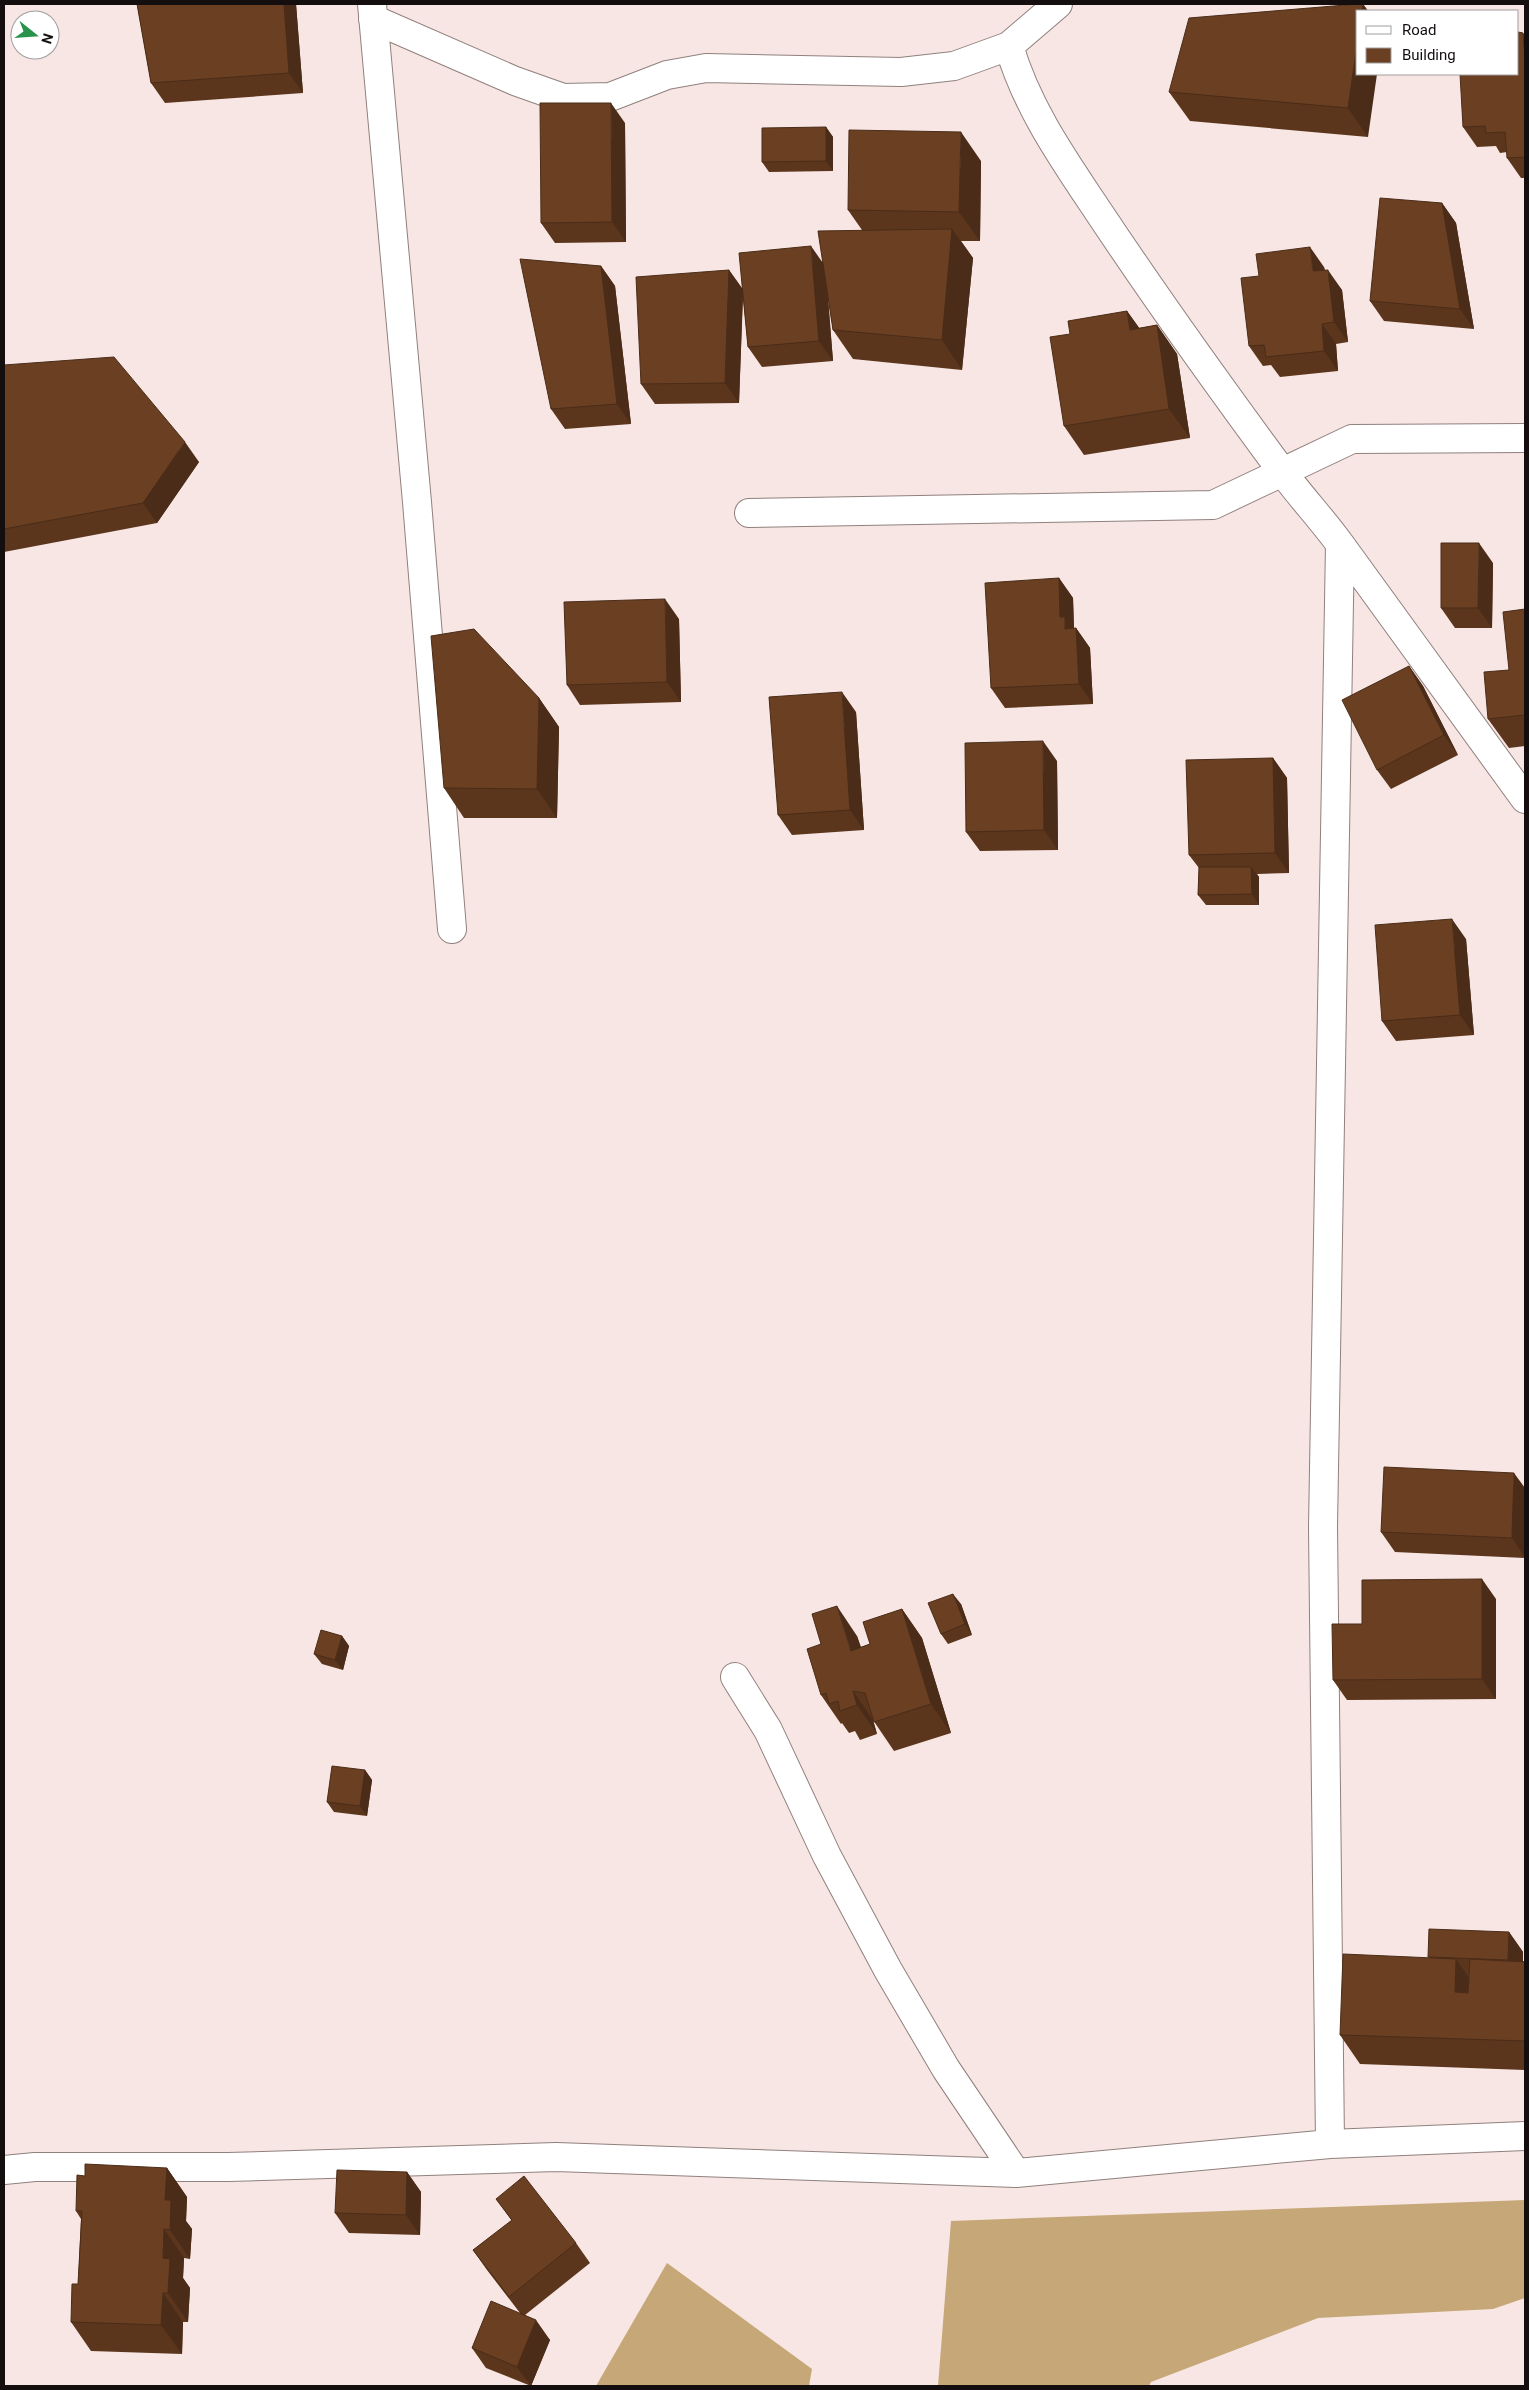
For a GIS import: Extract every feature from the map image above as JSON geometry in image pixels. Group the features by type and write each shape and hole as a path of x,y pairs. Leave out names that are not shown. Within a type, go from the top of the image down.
{"street":[{"path":"372,11 515,80 563,98 610,98 667,76 706,68 902,72 954,66 1009,46 1058,4"},
{"path":"372,11 417,502 452,929"},
{"path":"1009,46 1015,67 1042,126 1156,299 1283,473 1321,518 1525,799"},
{"path":"749,513 1213,505 1352,439 1525,438"},
{"path":"1330,2144 1322,1526 1340,544"},
{"path":"735,1676 768,1730 827,1856 888,1970 946,2069 1016,2173"},
{"path":"4,2170 35,2167 228,2167 556,2157 1016,2173 1330,2144 1525,2136"}],"shaded area":[{"path":"1525,2200 1525,2298 1493,2309 1318,2318 1151,2382 1149,2386 938,2386 951,2221"},
{"path":"667,2263 812,2369 809,2386 596,2386"}],"building":[{"path":"137,4 284,4 289,73 151,83"},
{"path":"1363,4 1362,10 1356,10 1356,52 1348,108 1169,92 1189,18"},
{"path":"1519,32 1523,33 1525,58 1525,157 1507,158 1505,132 1486,133 1485,126 1463,127 1460,75 1519,75"},
{"path":"540,103 611,103 612,222 541,223"},
{"path":"826,127 826,161 762,162 762,128"},
{"path":"849,130 961,132 959,212 848,210"},
{"path":"1380,198 1442,203 1460,309 1370,301"},
{"path":"952,229 942,340 833,330 818,231"},
{"path":"811,246 819,341 748,347 739,253"},
{"path":"1310,247 1313,271 1328,270 1334,322 1322,324 1324,351 1266,357 1264,345 1249,346 1241,278 1259,276 1256,254"},
{"path":"520,259 601,266 617,404 551,409"},
{"path":"729,270 725,383 641,384 636,277"},
{"path":"1127,311 1130,330 1157,325 1169,409 1064,426 1050,337 1070,334 1068,321"},
{"path":"114,357 185,442 143,503 4,529 4,365"},
{"path":"1441,543 1479,543 1478,608 1441,608"},
{"path":"1059,578 1060,617 1065,617 1065,629 1076,628 1079,684 991,688 985,583"},
{"path":"665,599 667,682 567,685 564,602"},
{"path":"1525,609 1525,715 1488,719 1484,672 1509,670 1503,612"},
{"path":"474,629 539,698 537,789 444,788 431,636"},
{"path":"1409,666 1444,735 1377,770 1342,700"},
{"path":"842,692 850,810 778,815 769,697"},
{"path":"1043,741 1044,830 966,832 965,743"},
{"path":"1273,758 1275,853 1189,855 1186,760"},
{"path":"1199,867 1251,867 1252,894 1198,895"},
{"path":"1452,919 1460,1015 1382,1021 1375,925"},
{"path":"1384,1467 1514,1473 1512,1538 1381,1532"},
{"path":"1482,1579 1482,1679 1333,1680 1332,1624 1362,1624 1362,1580"},
{"path":"953,1594 965,1624 941,1634 928,1603"},
{"path":"837,1606 851,1651 870,1644 863,1622 902,1609 931,1704 874,1722 865,1693 853,1691 857,1705 840,1711 838,1701 829,1704 826,1693 821,1695 807,1649 821,1644 812,1614"},
{"path":"321,1630 342,1636 335,1660 314,1654"},
{"path":"332,1766 365,1770 360,1806 327,1802"},
{"path":"1429,1929 1509,1932 1508,1960 1428,1957"},
{"path":"1343,1954 1456,1959 1455,1992 1468,1993 1470,1959 1525,1962 1525,2041 1340,2035"},
{"path":"85,2164 167,2168 165,2200 171,2200 170,2230 164,2229 163,2258 170,2259 168,2293 163,2293 161,2325 71,2322 72,2284 78,2284 82,2211 76,2211 77,2175 85,2176"},
{"path":"337,2170 407,2172 406,2215 335,2213"},
{"path":"524,2176 576,2243 509,2297 473,2250 512,2220 496,2199"},
{"path":"491,2301 536,2320 517,2367 472,2348"}]}
